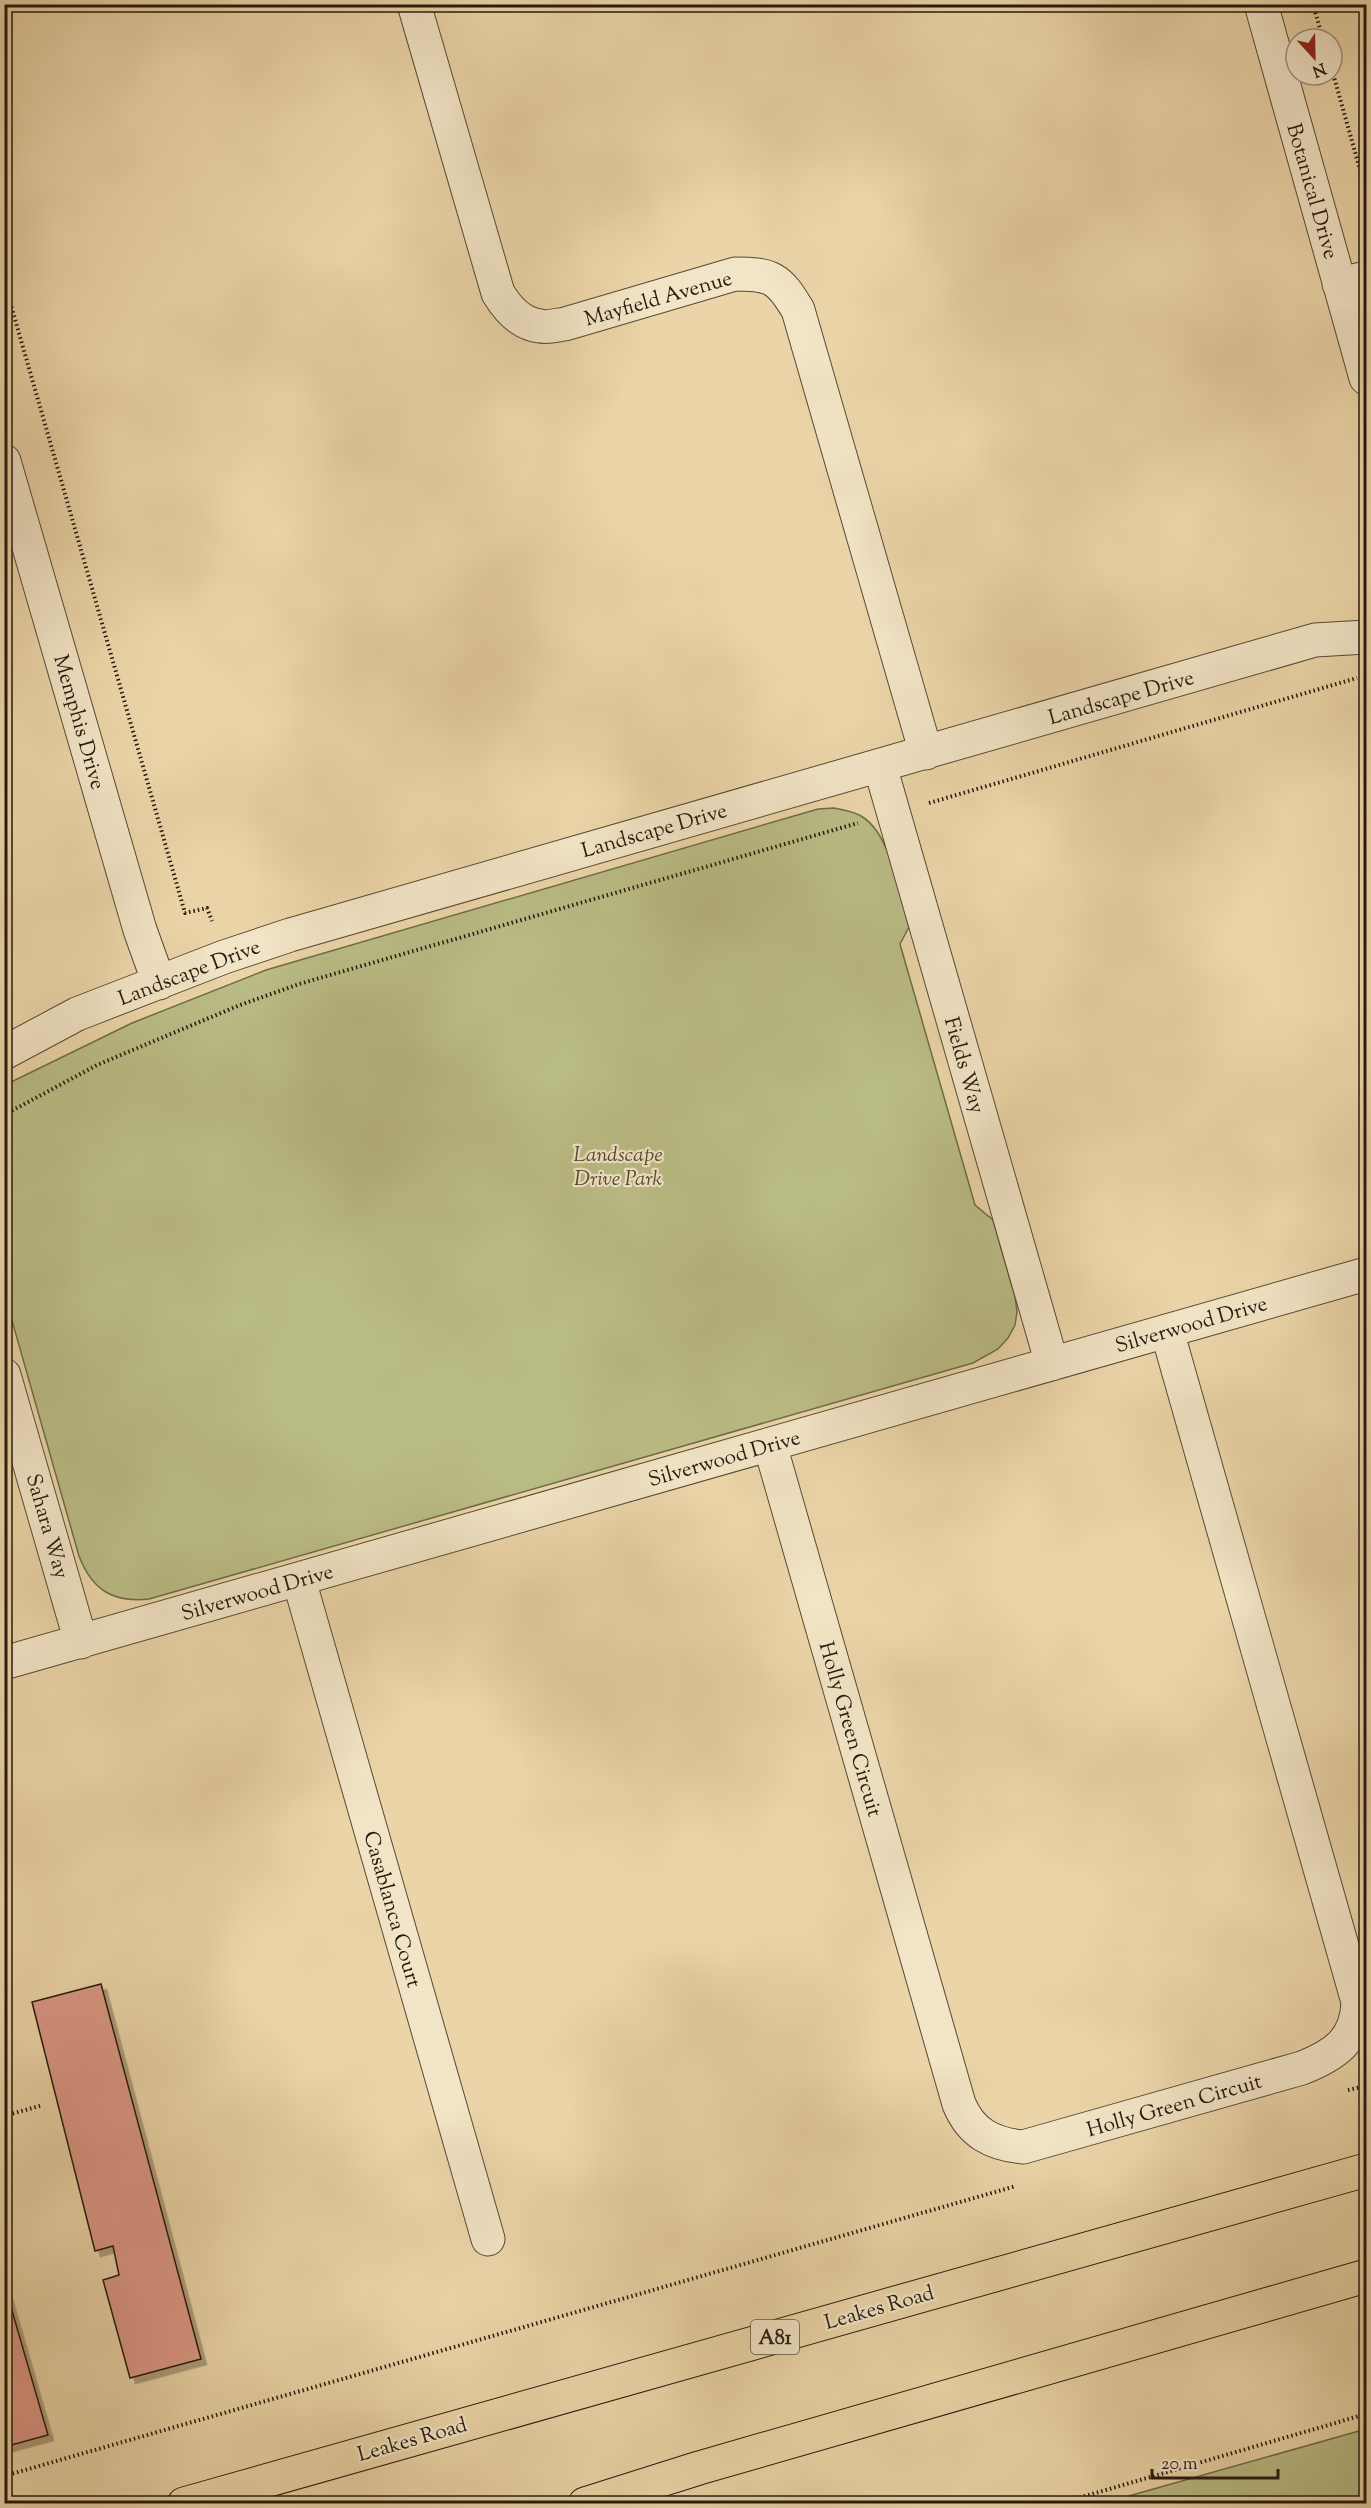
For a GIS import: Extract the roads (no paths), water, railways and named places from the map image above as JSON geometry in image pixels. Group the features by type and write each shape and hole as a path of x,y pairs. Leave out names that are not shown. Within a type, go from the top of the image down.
{"highway":[{"name":"Leakes Road","path":"184,2504 1366,2170"},
{"path":"585,2504 699,2468 1366,2276"}],"street":[{"name":"Mayfield Avenue","path":"414,4 498,292 506,307 523,320 539,327 565,324 735,274 761,274 786,290 798,310 926,753"},
{"name":"Botanical Drive","path":"1261,4 1353,281 1366,378"},
{"name":"Memphis Drive","path":"4,461 12,514 159,983"},
{"name":"Landscape Drive","path":"4,1053 77,1014 290,934 1315,640 1366,612"},
{"name":"Landscape Drive","path":"1315,640 1366,637"},
{"name":"Fields Way","path":"880,766 1052,1364"},
{"name":"Silverwood Drive","path":"4,1663 1366,1274"},
{"name":"Holly Green Circuit","path":"770,1445 961,2110 973,2128 987,2139 1003,2145 1023,2147 1053,2140 1321,2061 1345,2042 1358,2018 1358,2002 1354,1983 1167,1331"},
{"name":"Sahara Way","path":"4,1375 81,1642"},
{"name":"Casablanca Court","path":"299,1580 488,2239"}],"park label":[{"name":"Landscape Drive Park","path":"618,1166"}]}
